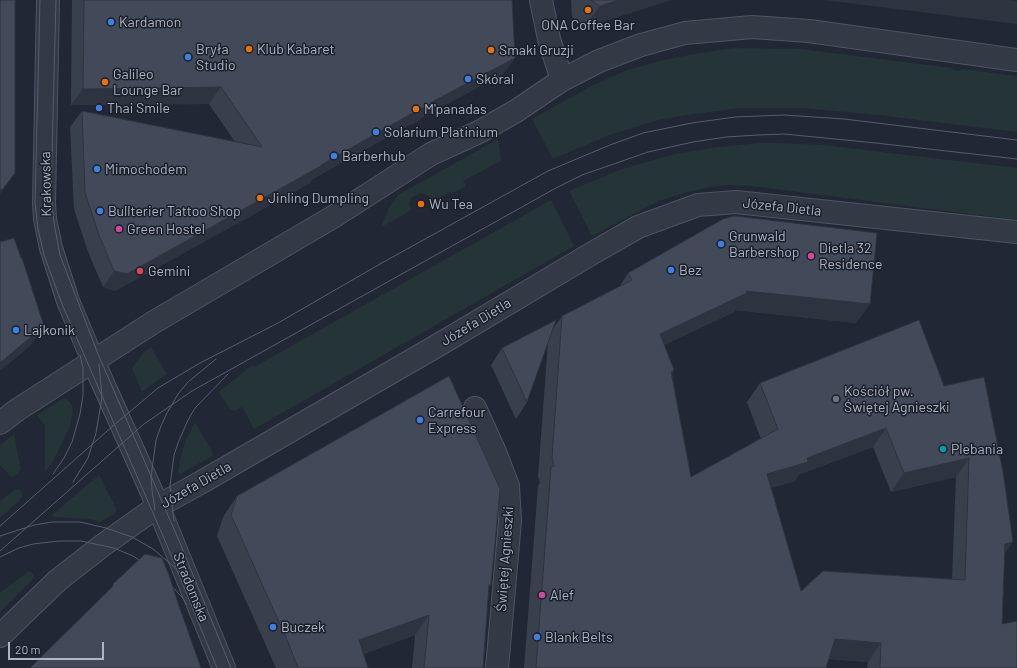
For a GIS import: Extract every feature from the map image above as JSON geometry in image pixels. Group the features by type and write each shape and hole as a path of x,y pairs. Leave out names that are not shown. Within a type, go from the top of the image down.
{"street":[{"name":"Krakowska","path":"48,0 44,203 49,237 61,280 93,361 158,506"},
{"path":"541,0 549,39 562,80"},
{"path":"0,423 154,322 333,217 431,154 481,131 516,111 562,80 599,61 641,45 685,33 752,27 809,31 1017,60"},
{"name":"Józefa Dietla","path":"0,636 58,580 103,545 158,506 440,344 638,227 698,205 736,202 1017,232"},
{"name":"Świętej Agnieszki","path":"474,408 495,452 508,486 510,521 497,668"},
{"name":"Stradomska","path":"158,506 224,668"}],"shaded area":[{"path":"733,48 800,49 952,68 953,70 960,71 961,69 1017,76 1017,132 878,115 801,108 740,108 658,120 607,136 553,159 532,119 593,85 627,70 664,60"},
{"path":"498,139 501,161 463,181 466,186 451,194 450,192 432,202 427,195 420,193 411,198 409,205 412,210 381,226 390,206 398,195"},
{"path":"760,143 823,145 1017,168 1017,220 751,186 728,185 685,193 659,201 592,236 569,191 622,169 671,155 719,147"},
{"path":"551,200 574,246 254,429 242,407 234,411 230,410 219,392 252,365 254,367"},
{"path":"151,347 167,374 142,392 132,368 143,353"},
{"path":"66,398 72,405 73,411 70,426 54,460 45,472 45,426 37,415"},
{"path":"195,422 214,455 180,474 178,472 180,459 186,439"},
{"path":"14,434 21,470 12,478 0,465 0,445"},
{"path":"99,475 117,510 113,515 100,522 89,519 53,517 53,514"},
{"path":"20,489 23,496 0,518 0,501 14,490"},
{"path":"30,570 35,577 0,612 0,593"}],"building":[{"path":"0,0 15,0 15,173 3,189 0,190"},
{"path":"84,0 512,0 515,58 430,103 431,104 127,274 114,271 99,235 85,193 82,111 262,147 221,87 83,89"},
{"path":"591,0 619,0 600,6"},
{"path":"735,216 877,233 870,304 746,291 747,293 660,334 674,370 671,372 691,477 778,429 760,383 919,320 944,386 984,377 1003,472 1013,542 1005,544 1002,624 1017,621 1017,668 880,668 881,643 835,639 826,668 536,668 551,467 554,466 552,458 562,316 632,280 628,273 723,219","holes":["886,428 904,473 969,458 965,580 823,571 801,591 767,474 808,462 807,458"]},
{"path":"14,238 44,326 0,363 0,242"},
{"path":"556,320 527,402 502,348"},
{"path":"449,376 500,489 491,585 489,585 483,668 424,668 429,615 359,640 368,668 298,668 288,642 231,515 237,496"},
{"path":"145,554 162,558 201,668 30,668 113,586 113,584"}],"tram line":[{"path":"40,0 35,203 38,229 44,255 62,304 166,543 217,668"},
{"path":"56,0 51,192 54,223 60,255 98,354 180,543 231,668"},
{"path":"0,526 158,388 200,363 278,323 380,264 548,171 610,145 643,133 692,123 735,117 784,115 844,119 1017,140"},
{"path":"0,551 144,424 192,391 556,188 582,175 648,152 693,142 726,137 784,134 1017,159"},
{"path":"53,474 64,458 72,442 80,414 83,395 83,368 80,355"},
{"path":"155,510 151,477 156,440 161,426 178,394 188,382 216,359"},
{"path":"73,482 88,458 96,433 102,397 99,364"},
{"path":"174,521 170,486 174,455 178,443 195,408 228,374"},
{"path":"0,536 34,525 52,522 80,522 106,528 132,537 153,549 179,571 198,595"},
{"path":"0,557 19,548 33,544 59,541 81,541 114,548 133,556 148,566"},
{"path":"165,579 182,597 187,605"}],"place":[{"name":"ONA Coffee Bar","path":"588,10"},
{"name":"Kardamon","path":"111,22"},
{"name":"Klub Kabaret","path":"249,49"},
{"name":"Smaki Gruzji","path":"491,50"},
{"name":"Bryła Studio","path":"188,57"},
{"name":"Skóral","path":"468,79"},
{"name":"Galileo Lounge Bar","path":"105,82"},
{"name":"Thai Smile","path":"99,108"},
{"name":"M'panadas","path":"416,109"},
{"name":"Solarium Platinium","path":"376,132"},
{"name":"Barberhub","path":"334,156"},
{"name":"Mimochodem","path":"97,169"},
{"name":"Jinling Dumpling","path":"260,198"},
{"name":"Wu Tea","path":"421,204"},
{"name":"Bullterier Tattoo Shop","path":"100,211"},
{"name":"Green Hostel","path":"119,229"},
{"name":"Grunwald Barbershop","path":"721,244"},
{"name":"Dietla 32 Residence","path":"811,256"},
{"name":"Bez","path":"671,270"},
{"name":"Gemini","path":"140,271"},
{"name":"Lajkonik","path":"16,330"},
{"name":"Kościół pw. Świętej Agnieszki","path":"836,399"},
{"name":"Carrefour Express","path":"420,420"},
{"name":"Plebania","path":"943,449"},
{"name":"Alef","path":"542,595"},
{"name":"Buczek","path":"273,627"},
{"name":"Blank Belts","path":"537,637"}]}
